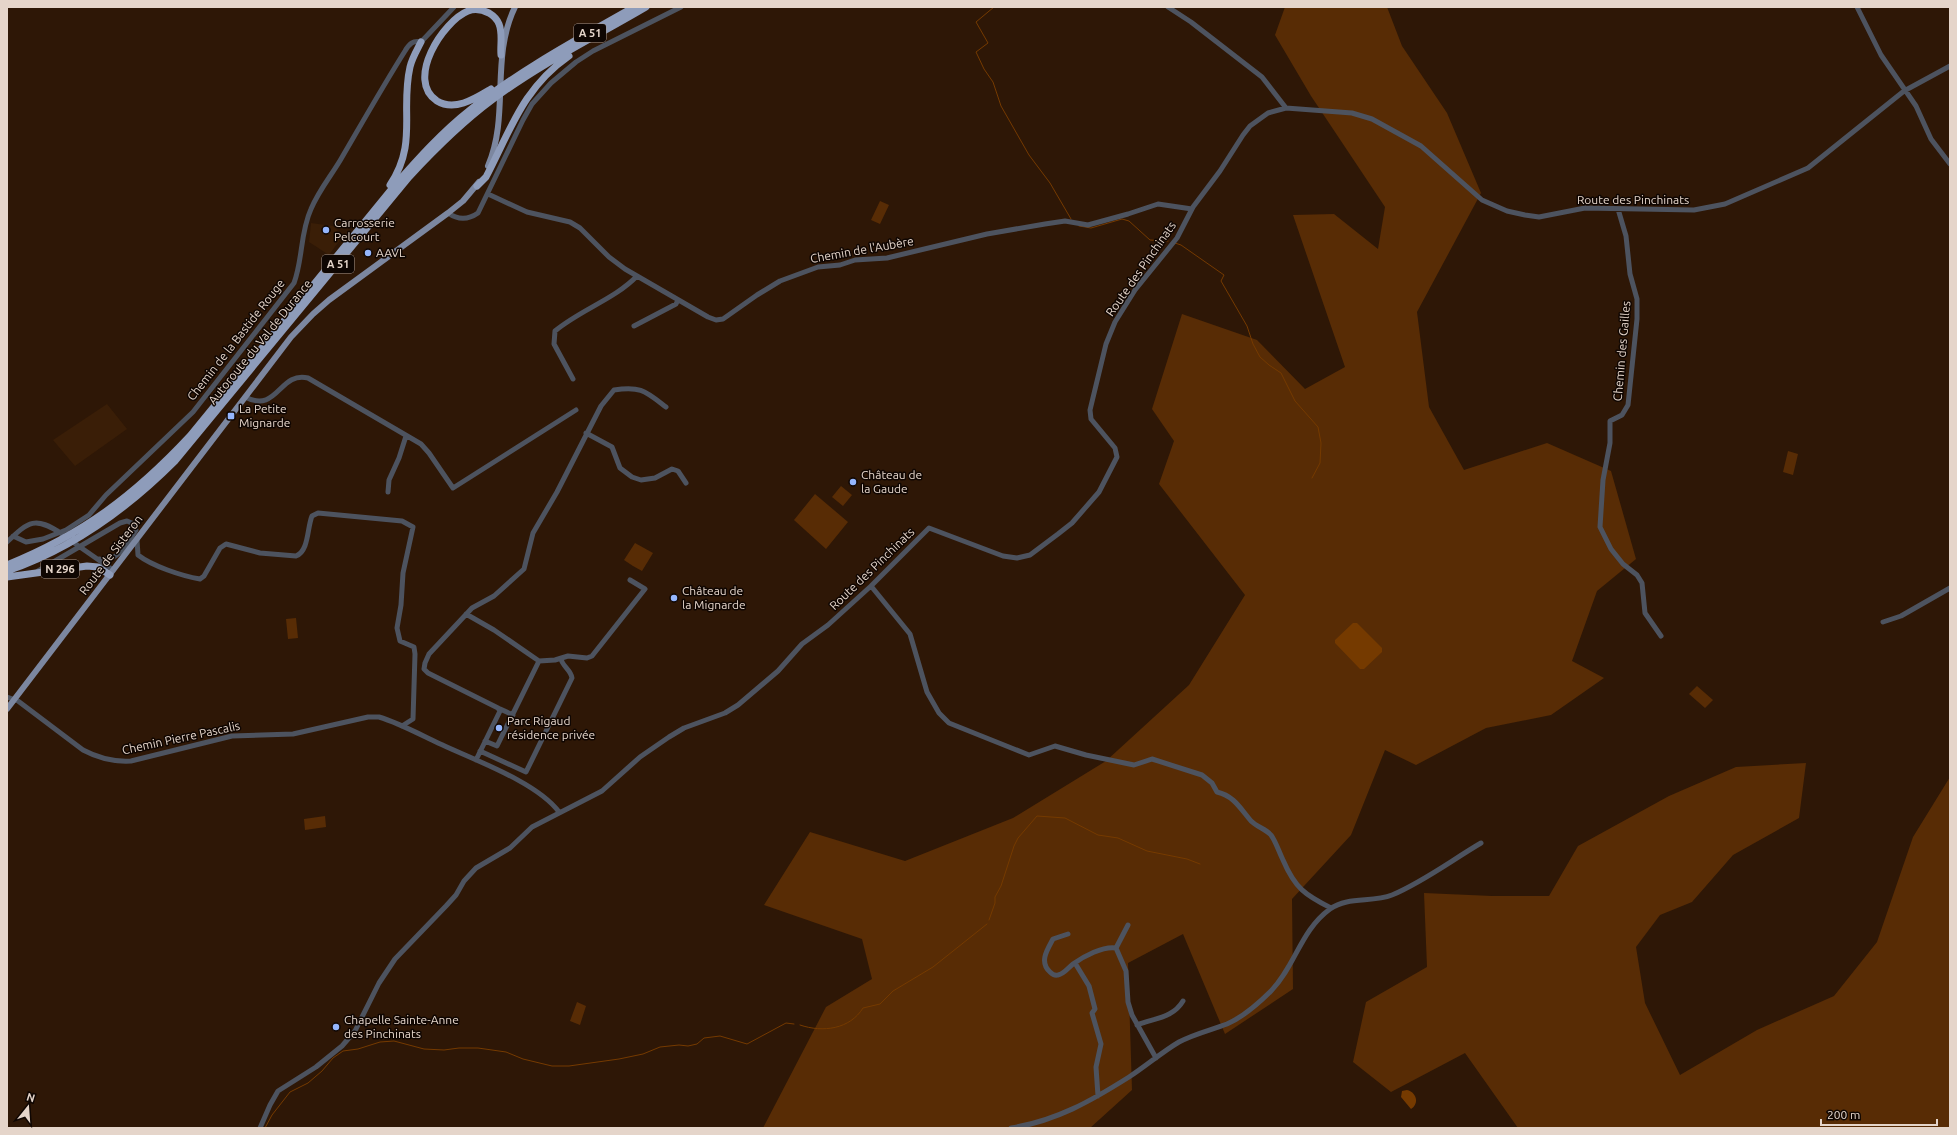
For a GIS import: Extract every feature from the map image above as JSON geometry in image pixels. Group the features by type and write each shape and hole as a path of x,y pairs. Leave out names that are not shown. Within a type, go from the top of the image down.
{"highway":[{"name":"Autoroute du Val de Durance","path":"7,564 38,552 80,530 121,502 144,483 190,436 395,185 426,150 475,106 545,59 634,7"},
{"name":"Autoroute du Val de Durance","path":"7,571 60,548 84,535 130,502 175,461 410,177 433,151 464,122 493,99 521,80 646,7"},
{"path":"477,186 486,176 528,95 542,79 568,57 651,7"},
{"path":"501,55 500,28 494,16 477,10 464,13 444,33 428,58 424,76 429,93 438,102 447,105 465,102 482,94 526,67 545,59"},
{"path":"316,281 389,187 401,164 408,133 409,76 412,61 421,42"},
{"name":"N 296","path":"7,577 93,566 110,571"}],"main road":[{"name":"Route de Sisteron","path":"110,571 136,540 291,337 313,314 351,283 448,213 477,186 487,169 494,151 500,111 501,55 506,30 515,7"},
{"name":"Route de Sisteron","path":"7,709 110,571 154,516"}],"street":[{"path":"421,42 440,20 454,7"},
{"path":"448,213 462,219 474,216 482,207 523,120 537,99 551,83 576,62 593,51 681,7"},
{"path":"1168,7 1191,22 1262,77 1286,108"},
{"path":"1857,7 1881,55 1904,91 1916,106 1931,139 1950,164"},
{"name":"Chemin de la Bastide Rouge","path":"13,536 22,541 35,542 56,535 76,525 89,515 106,495 193,412 294,283 299,267 304,226 320,190 339,163 405,51 411,43 417,41 421,42"},
{"name":"Route des Pinchinats","path":"260,1128 278,1091 316,1067 342,1046 354,1031 379,983 395,959 446,906 472,872 488,860 510,848 532,827 602,791 640,757 669,737 684,728 725,713 738,706 778,671 802,644 828,624 871,586 930,528 1003,556 1017,558 1024,557 1058,534 1090,503 1099,492 1113,466 1117,453 1112,443 1091,419 1090,410 1106,344 1115,322 1127,302 1177,238 1192,209 1250,126 1268,113 1286,108 1352,113 1372,119 1421,146 1482,200 1507,211 1539,217 1580,208 1694,210 1725,204 1808,168 1904,91 1950,66"},
{"name":"Chemin de l'Aubère","path":"488,194 527,212 570,222 580,228 609,257 637,276 678,300 712,318 719,320 726,317 780,281 818,267 840,265 855,260 882,259 987,234 1045,224 1065,221 1088,225 1158,204 1166,203 1192,209"},
{"name":"Chemin des Gailles","path":"1618,209 1626,236 1630,274 1637,299 1637,319 1628,405 1622,415 1610,420 1610,443 1603,480 1600,527 1611,549 1623,564 1637,575 1642,583 1645,613 1661,636"},
{"path":"573,379 554,344 555,331 576,315 630,284 637,276"},
{"path":"634,326 676,304 678,300"},
{"path":"245,397 252,400 266,401 291,379 300,376 308,378 421,444 454,488 576,410"},
{"path":"513,715 428,673 424,669 429,654 472,608 494,596 524,569 533,533 557,492 601,406 614,390 640,389 648,393 666,407"},
{"path":"586,433 612,447 620,468 632,477 641,480 655,478 672,469 678,471 686,483"},
{"path":"388,492 389,480 399,458 406,436"},
{"path":"136,540 138,555 145,561 189,577 200,579 204,576 220,548 226,544 260,553 296,556 300,554 303,550 312,516 318,513 402,521 413,526 414,530 406,558 397,628 400,641 414,647 413,719 402,726"},
{"path":"35,573 120,523 127,521 134,524 136,530 117,556 108,560 98,559"},
{"path":"7,542 24,526 34,522 44,523 98,559 110,571"},
{"path":"466,614 494,630 539,661 561,659 572,656 587,658 597,651 645,589 630,580"},
{"path":"871,586 910,634 927,692 938,713 949,723 1029,755 1055,746 1086,756 1134,765 1148,760 1158,760 1202,775 1212,783 1216,792 1235,801 1255,825 1271,835 1288,871 1301,889 1312,899 1332,908"},
{"path":"1883,622 1901,616 1950,588"},
{"path":"480,751 526,772 572,678 570,672 564,666 561,659"},
{"path":"485,741 497,746 539,661"},
{"path":"7,697 14,699"},
{"name":"Chemin Pierre Pascalis","path":"14,699 83,750 92,755 119,762 132,761 232,736 293,734 368,717 379,717 476,760 539,793 554,804 559,812"},
{"path":"476,760 500,711 498,708"},
{"path":"1011,1128 1049,1120 1098,1096 1194,1034 1227,1024 1250,1009 1270,991 1294,959 1301,942 1311,926 1332,908 1346,902 1390,896 1481,843"},
{"path":"1116,948 1128,926"},
{"path":"1068,934 1053,939 1045,953 1044,962 1048,970 1054,975 1058,976 1075,963 1109,946 1116,948"},
{"path":"1116,948 1126,971 1128,1002 1132,1014 1156,1058"},
{"path":"1075,963 1089,986 1095,1009 1092,1013 1100,1036 1101,1044 1096,1067 1098,1096"},
{"path":"1137,1025 1169,1014 1178,1009 1183,1001"}],"shaded area":[{"path":"1285,7 1387,7 1402,46 1447,113 1481,193 1417,312 1429,407 1464,470 1547,443 1611,471 1636,559 1597,591 1572,661 1604,678 1551,715 1486,728 1416,765 1385,750 1351,835 1292,899 1293,989 1225,1034 1183,934 1128,963 1132,1090 1090,1128 763,1128 826,1007 872,979 862,939 764,905 810,832 905,861 1013,818 1106,761 1189,685 1245,595 1159,484 1174,441 1152,409 1182,314 1257,340 1305,389 1345,367 1293,215 1334,214 1378,249 1385,207 1311,96 1275,35"},
{"path":"880,201 889,205 880,224 871,220"},
{"path":"311,223 333,226 343,236 329,255 309,242"},
{"path":"107,404 127,429 75,466 53,440"},
{"path":"1788,451 1798,454 1793,475 1783,472"},
{"path":"841,486 852,495 843,506 832,497"},
{"path":"815,494 848,522 826,549 794,520"},
{"path":"635,543 644,548 633,566 624,560"},
{"path":"644,548 653,553 642,571 633,566"},
{"path":"296,618 298,638 288,639 286,619"},
{"path":"1353,623 1357,623 1382,648 1382,652 1364,669 1360,669 1335,643 1335,640"},
{"path":"1697,686 1713,700 1705,708 1689,694"},
{"path":"1806,763 1799,818 1733,855 1692,902 1660,915 1636,947 1645,1003 1680,1075 1757,1030 1834,996 1877,942 1913,837 1950,777 1950,1128 1518,1128 1465,1053 1391,1092 1353,1062 1366,1002 1427,967 1424,893 1492,896 1549,896 1578,846 1669,796 1736,767"},
{"path":"325,816 326,827 305,830 304,819"},
{"path":"577,1002 586,1006 580,1025 570,1021"},
{"path":"1407,1090 1413,1093 1416,1098 1414,1107 1411,1109 1401,1097 1402,1091"}],"waterway":[{"path":"994,7 976,22 988,43 976,52 984,69 993,82 1001,106 1029,155 1050,183 1071,219"},
{"path":"1079,226 1091,228 1122,219 1129,221 1150,240 1168,241"},
{"path":"1175,243 1181,245 1224,275 1221,281 1247,326 1253,344 1260,357 1281,373 1295,401 1318,427 1321,443 1320,463 1312,478"},
{"path":"989,920 995,903 995,897 1001,886 1014,846 1018,838 1037,816 1065,818 1098,835 1118,838 1147,851 1187,859 1200,864"},
{"path":"800,1025 818,1029 827,1029 843,1025 851,1021 863,1008 880,1004 893,991 933,967 987,924"},
{"path":"265,1128 272,1115 290,1092 308,1083 322,1071 333,1058 343,1051 358,1049 380,1042 394,1041 424,1049 444,1050 478,1048 506,1052 523,1059 552,1066 569,1066 643,1054 660,1047 679,1045 688,1046 697,1044 704,1038 720,1036 747,1044 786,1023 794,1024"}],"place":[{"name":"Carrosserie Pelcourt","path":"326,230"},
{"name":"AAVL","path":"368,253"},
{"name":"La Petite Mignarde","path":"231,416"},
{"name":"Château de la Gaude","path":"853,482"},
{"name":"Château de la Mignarde","path":"674,598"},
{"name":"Parc Rigaud résidence privée","path":"499,728"},
{"name":"Chapelle Sainte-Anne des Pinchinats","path":"336,1027"}]}
